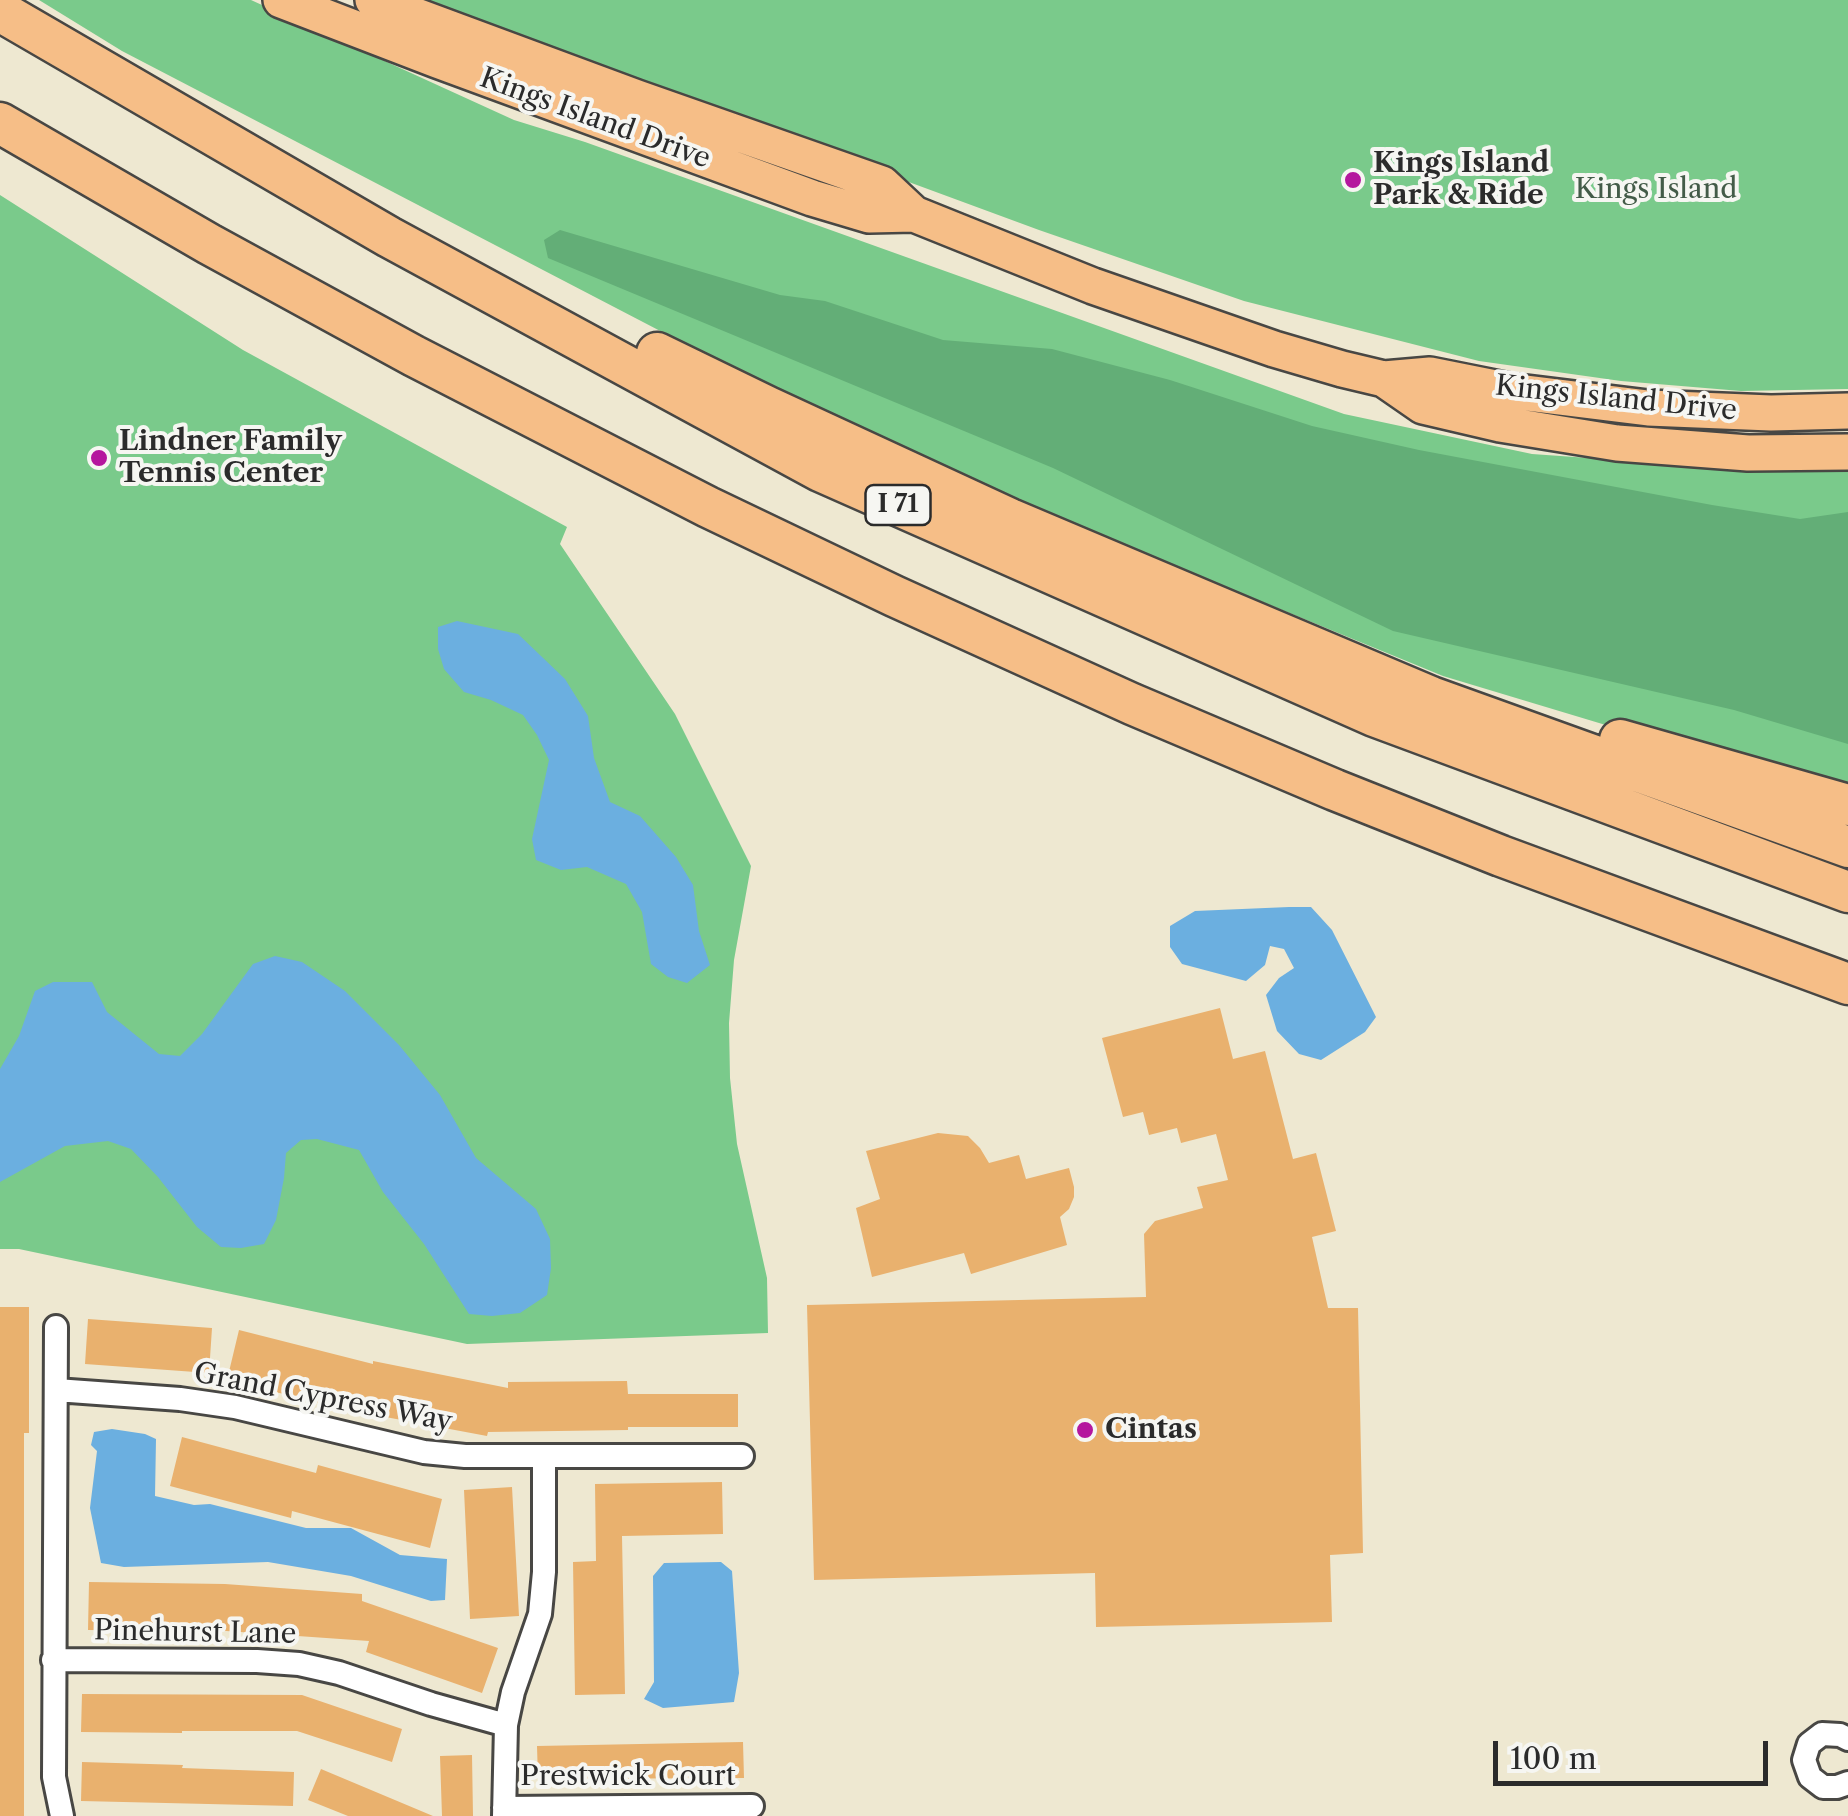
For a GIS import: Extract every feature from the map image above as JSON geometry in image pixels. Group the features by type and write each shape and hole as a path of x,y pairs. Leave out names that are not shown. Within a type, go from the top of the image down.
{"highway":[{"name":"I 71","path":"0,11 388,237 838,479 1374,716 1848,892"},
{"path":"0,122 414,356 690,498 894,596 1132,704 1335,790 1537,870 1848,984"},
{"path":"463,277 534,293 1010,519 1431,697 1848,847"},
{"path":"1431,697 1495,705 1848,804"}],"main road":[{"name":"Kings Island Drive","path":"280,0 812,198 869,215 914,214"},
{"name":"Kings Island Drive","path":"373,0 882,184 914,214 1093,286 1274,349 1384,379 1423,406 1500,424 1617,443 1748,452 1848,452"},
{"name":"Kings Island Drive","path":"1384,379 1430,375 1510,391 1648,408 1771,413 1848,411"}],"street":[{"path":"56,1327 54,1776 62,1816"},
{"name":"Grand Cypress Way","path":"56,1390 235,1407 424,1452 466,1456 742,1456"},
{"path":"504,1812 506,1725 540,1614 544,1456"},
{"name":"Pinehurst Lane","path":"53,1660 299,1664 506,1725"},
{"path":"1848,1739 1822,1734 1809,1744 1804,1760 1810,1777 1823,1787 1848,1782"},
{"name":"Prestwick Court","path":"504,1812 669,1812 752,1806"}],"green space":[{"path":"39,0 251,0 514,120 1344,414 1532,454 1745,469 1848,462 1848,798 1443,676 1053,516 691,347 122,51"},
{"name":"Kings Island","path":"415,0 1848,0 1848,389 1741,391 1621,381 1479,361 1244,301 1039,230"},
{"path":"0,195 243,350 567,527 560,544 675,714 751,866 734,960 730,1078 737,1144 767,1278 768,1333 467,1344 19,1249 0,1249"},
{"path":"560,230 780,295 825,301 943,340 1052,349 1170,380 1312,426 1419,450 1800,519 1848,512 1848,744 1734,710 1393,631 1053,468 548,258 544,240"}],"water":[{"path":"457,621 518,634 565,679 588,716 594,758 610,802 640,816 676,857 693,885 699,931 710,965 687,983 668,977 651,964 642,912 626,884 587,867 561,870 536,860 532,839 549,760 523,715 464,692 444,669 438,649 438,627"},
{"path":"1311,907 1332,930 1376,1017 1365,1032 1321,1060 1299,1054 1277,1031 1266,995 1279,978 1294,968 1284,949 1270,946 1265,965 1246,981 1182,964 1170,947 1170,926 1195,911"},
{"path":"275,956 302,962 345,991 399,1045 440,1095 476,1158 536,1209 550,1239 547,1295 520,1313 469,1314 424,1244 383,1192 359,1150 317,1139 301,1140 286,1153 276,1220 264,1244 241,1248 221,1247 197,1227 131,1149 108,1141 65,1146 0,1182 0,1069 19,1036 35,991 53,982 92,982 107,1012 159,1054 180,1056 202,1034 253,964"},
{"path":"112,1429 156,1439 155,1496 194,1505 210,1504 306,1528 351,1528 400,1555 447,1559 445,1600 431,1601 351,1576 268,1562 124,1567 101,1563 90,1508 97,1451 91,1445 94,1432"},
{"path":"721,1562 732,1571 739,1673 734,1702 663,1708 644,1699 654,1682 653,1576 664,1563"}],"building":[{"name":"Cintas","path":"1220,1008 1233,1059 1265,1051 1293,1159 1316,1153 1336,1231 1312,1237 1328,1308 1358,1308 1363,1553 1330,1555 1332,1622 1096,1627 1095,1573 814,1580 807,1305 1146,1297 1144,1234 1155,1221 1203,1208 1197,1187 1228,1180 1216,1134 1181,1143 1177,1128 1149,1135 1143,1112 1123,1117 1102,1038"},
{"path":"938,1133 968,1136 989,1163 1019,1155 1026,1179 1069,1168 1074,1197 1060,1217 1067,1245 971,1274 964,1253 872,1277 856,1208 880,1199 866,1151"},
{"path":"0,1307 29,1307 29,1433 24,1433 24,1816 0,1816"},
{"path":"88,1319 212,1328 209,1373 85,1364"},
{"path":"239,1330 373,1364 508,1388 508,1382 627,1381 628,1394 738,1394 738,1427 488,1432 487,1436 348,1410 227,1380"},
{"path":"182,1437 316,1473 318,1465 442,1499 430,1548 292,1511 291,1518 170,1486"},
{"path":"722,1482 723,1534 622,1536 625,1694 575,1695 573,1562 596,1561 595,1484"},
{"path":"512,1487 519,1616 470,1619 464,1490"},
{"path":"89,1582 225,1584 362,1594 362,1601 498,1648 482,1693 366,1652 369,1641 212,1630 88,1630"},
{"path":"82,1694 302,1695 402,1729 392,1762 297,1731 81,1732"},
{"path":"743,1742 744,1778 538,1779 537,1746"},
{"path":"472,1755 473,1816 442,1816 440,1756"},
{"path":"82,1762 294,1772 293,1806 81,1801"},
{"path":"321,1769 433,1816 348,1816 308,1800"}],"place":[{"name":"Kings Island Park & Ride","path":"1353,180"},
{"name":"Lindner Family Tennis Center","path":"99,458"},
{"name":"Cintas","path":"1085,1430"}]}
